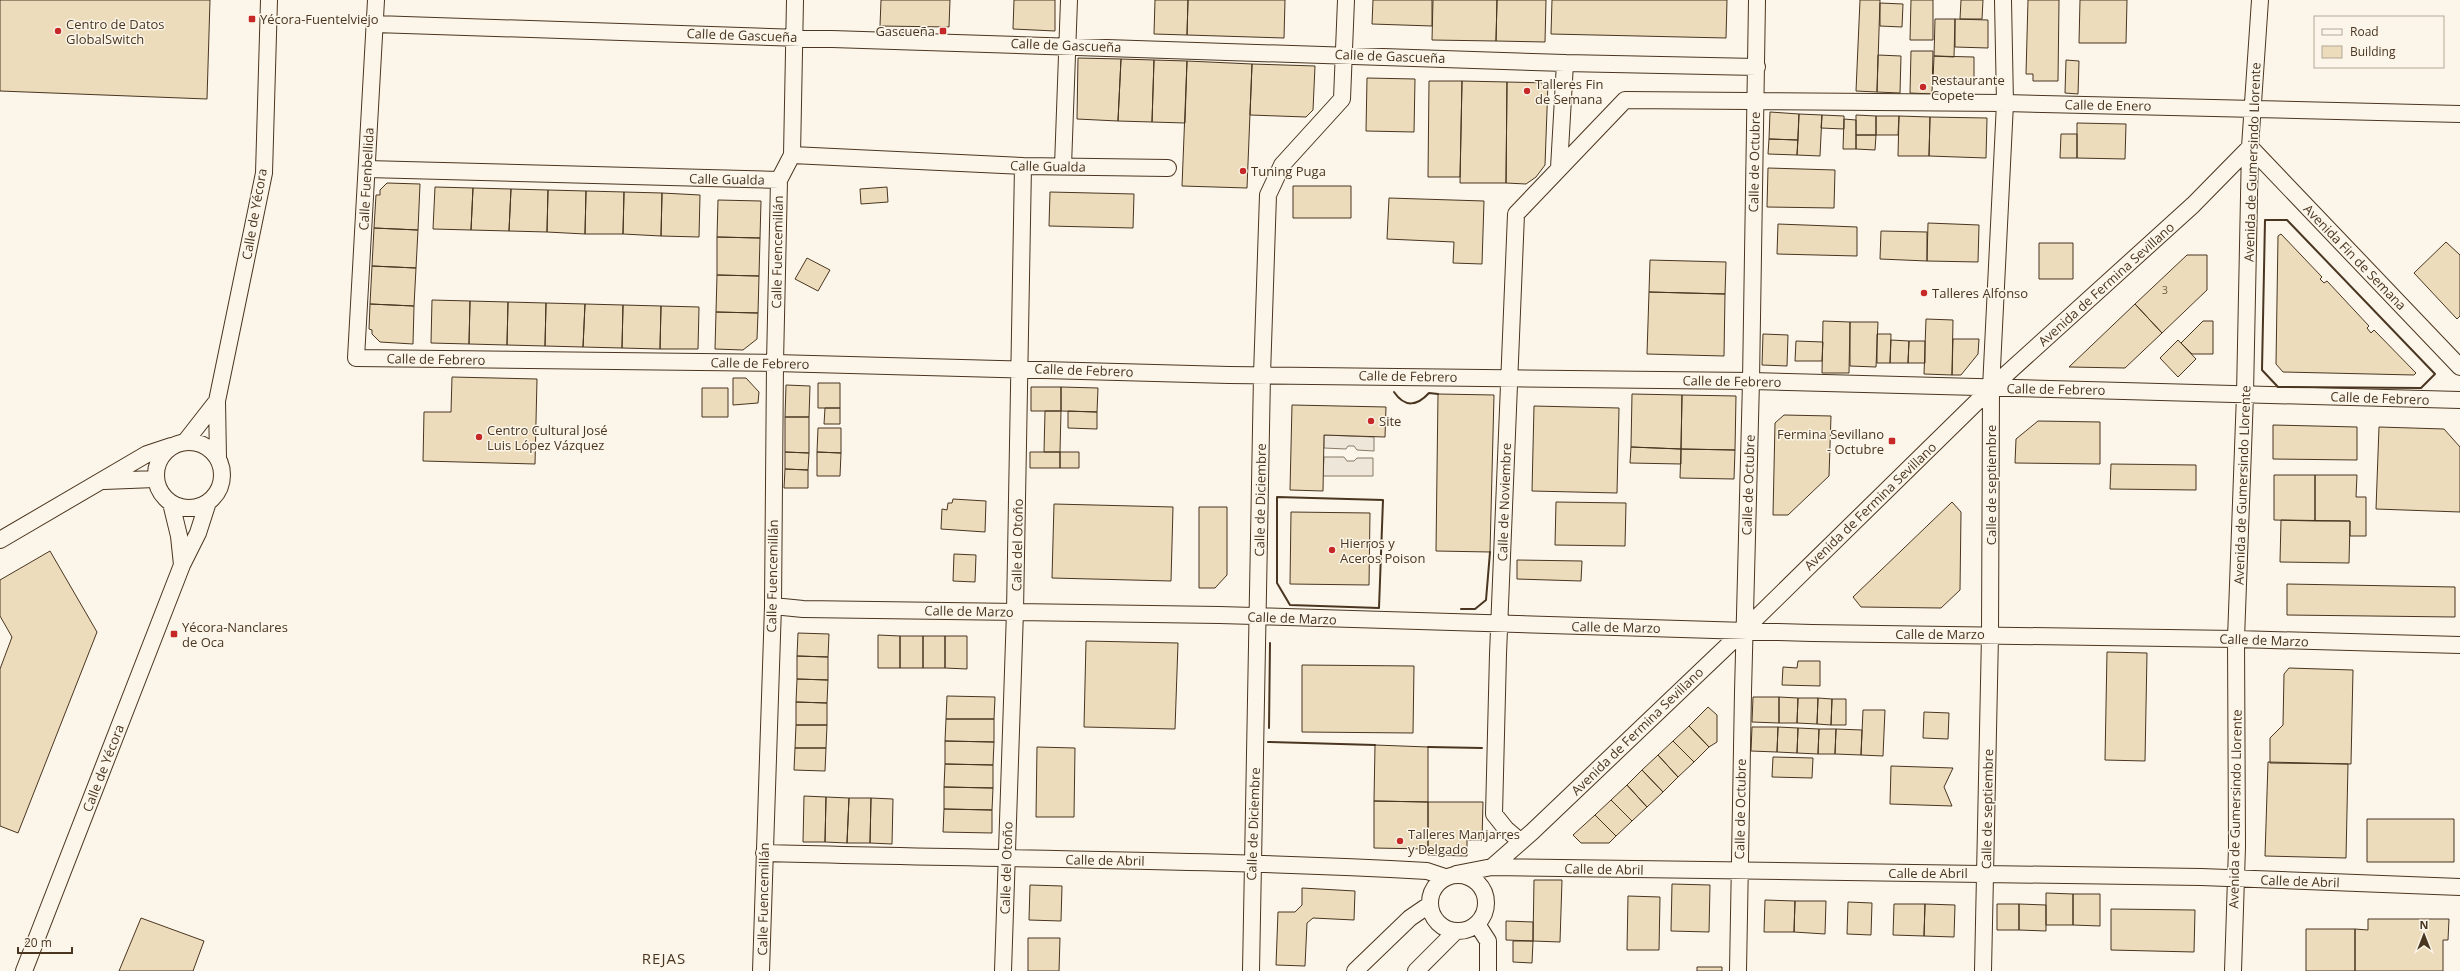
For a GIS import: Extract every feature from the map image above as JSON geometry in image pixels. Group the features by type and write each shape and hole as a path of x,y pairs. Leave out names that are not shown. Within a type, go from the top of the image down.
{"street":[{"name":"Calle de Yécora","path":"218,458 217,401 264,173 268,0"},
{"name":"Calle Fuenbellida","path":"356,358 376,0"},
{"path":"792,155 795,0"},
{"path":"1064,166 1069,0"},
{"name":"Calle de Diciembre","path":"1251,971 1262,374 1268,195 1282,165 1342,99 1346,0"},
{"name":"Calle de Octubre","path":"1738,971 1744,630 1751,381 1757,0"},
{"name":"Calle de septiembre","path":"1983,971 1990,634 1991,388 2005,103 2003,0"},
{"name":"Avenida de Gumersindo Llorente","path":"2233,971 2236,639 2245,394 2250,147 2260,0"},
{"name":"Calle de Gascueña","path":"375,24 1344,54 1565,63 1757,67"},
{"path":"1559,168 1565,63"},
{"name":"Calle de Noviembre","path":"1520,842 1506,829 1494,814 1499,625 1516,214 1625,100 1756,101"},
{"name":"Calle de Enero","path":"1756,101 2005,103 2460,114"},
{"name":"Avenida de Fermina Sevillano","path":"1492,867 1744,630 1991,388 2194,205 2250,147"},
{"name":"Avenida Fin de Semana","path":"2250,147 2460,367"},
{"name":"Calle Gualda","path":"367,169 779,180 792,155 1023,166 1168,168"},
{"name":"Calle del Otoño","path":"1003,971 1015,611 1021,368 1023,166"},
{"name":"Calle Fuencemillán","path":"761,971 773,606 774,362 779,180"},
{"name":"Calle de Febrero","path":"356,358 774,362 1262,374 1751,381 2460,400"},
{"name":"Calle de Yécora","path":"178,444 217,401"},
{"path":"0,540 146,454 178,444 197,443 210,449 218,458 222,470 221,484 216,494 208,502 198,507 184,508 171,504 160,493 155,480 156,468 161,456 178,444"},
{"path":"101,481 155,480"},
{"name":"Calle de Yécora","path":"24,971 182,565 198,534 208,502"},
{"name":"Calle de Yécora","path":"171,504 179,536 182,565"},
{"name":"Calle de Marzo","path":"773,606 803,609 1015,611 1812,633 1990,634 2460,645"},
{"name":"Calle de Abril","path":"764,853 1252,863 1427,871 1450,876"},
{"path":"1492,867 1485,909 1477,924 1467,929 1456,931 1446,928 1438,923 1432,914 1429,905 1433,889 1450,876 1492,867"},
{"name":"Calle de Abril","path":"1492,867 1739,872 2235,878 2460,887"},
{"path":"1450,876 1467,876 1476,881 1483,890 1486,901"},
{"path":"1355,971 1410,918 1429,905"},
{"path":"1477,924 1488,941 1488,971"},
{"path":"1416,971 1456,931"}],"shaded area":[{"path":"1324,435 1374,437 1374,451 1357,450 1354,446 1348,446 1346,449 1324,448"},
{"path":"1324,457 1344,457 1347,461 1354,461 1357,458 1373,458 1373,476 1323,476"}],"building":[{"path":"0,0 210,0 207,99 0,91"},
{"path":"881,0 950,0 949,27 880,26"},
{"path":"1014,0 1055,0 1055,31 1013,29"},
{"path":"1155,0 1188,0 1187,35 1154,34"},
{"path":"1188,0 1285,0 1284,38 1187,35"},
{"path":"1373,0 1432,0 1432,26 1372,24"},
{"path":"1433,0 1497,0 1496,41 1432,40"},
{"path":"1497,0 1546,0 1545,42 1496,41"},
{"path":"1552,0 1727,0 1726,38 1551,34"},
{"path":"1860,0 1880,0 1877,92 1856,91"},
{"path":"1911,0 1933,0 1933,40 1910,40"},
{"path":"1961,0 1983,0 1982,19 1960,19"},
{"path":"2028,0 2059,0 2058,81 2033,81 2033,74 2026,74"},
{"path":"2080,0 2127,0 2126,43 2079,43"},
{"path":"1880,3 1903,4 1902,27 1880,26"},
{"path":"1935,19 1955,19 1954,57 1934,56"},
{"path":"1955,19 1988,20 1988,48 1955,47"},
{"path":"1911,51 1933,51 1932,94 1910,93"},
{"path":"1878,55 1901,56 1900,93 1877,92"},
{"path":"1934,56 1974,57 1974,82 1933,81"},
{"path":"1078,58 1121,59 1118,121 1077,119"},
{"path":"1121,59 1154,60 1152,122 1118,121"},
{"path":"1154,60 1187,61 1185,123 1152,122"},
{"path":"2066,60 2079,61 2078,94 2065,93"},
{"path":"1187,61 1252,64 1247,188 1182,186"},
{"path":"1252,64 1315,66 1313,110 1306,117 1250,115"},
{"path":"1367,78 1415,79 1414,132 1366,131"},
{"path":"1429,81 1462,81 1460,177 1428,177"},
{"path":"1462,81 1507,82 1506,183 1460,183"},
{"path":"1507,82 1548,83 1545,165 1536,177 1526,184 1506,183"},
{"path":"1770,112 1799,114 1798,140 1769,139"},
{"path":"1799,114 1822,115 1820,156 1797,155"},
{"path":"1822,115 1844,116 1844,129 1821,128"},
{"path":"1856,115 1876,116 1876,135 1856,135"},
{"path":"1876,116 1899,116 1898,135 1876,135"},
{"path":"1899,116 1930,117 1929,156 1898,156"},
{"path":"1930,117 1987,118 1986,158 1929,156"},
{"path":"1844,119 1856,120 1856,149 1843,149"},
{"path":"2077,123 2126,124 2125,159 2077,158"},
{"path":"2061,134 2077,134 2077,158 2060,158"},
{"path":"1856,135 1876,135 1875,150 1856,149"},
{"path":"1769,139 1798,140 1797,155 1768,154"},
{"path":"1768,168 1835,170 1834,208 1767,207"},
{"path":"387,183 420,184 418,230 374,228 376,195 380,195 380,190"},
{"path":"1293,186 1351,186 1351,218 1293,218"},
{"path":"435,187 473,188 471,230 433,229"},
{"path":"887,187 888,202 861,204 860,189"},
{"path":"473,188 511,189 509,231 471,230"},
{"path":"511,189 548,190 547,232 509,231"},
{"path":"548,190 586,191 585,234 547,232"},
{"path":"586,191 624,192 623,234 585,234"},
{"path":"624,192 662,193 661,236 623,234"},
{"path":"1050,192 1134,194 1133,228 1049,226"},
{"path":"662,193 700,195 699,237 661,236"},
{"path":"1389,198 1484,201 1482,264 1453,263 1454,242 1387,239"},
{"path":"718,200 761,201 760,238 717,237"},
{"path":"1928,223 1979,225 1978,262 1927,261"},
{"path":"1778,224 1857,227 1857,256 1777,254"},
{"path":"374,228 418,230 416,268 372,266"},
{"path":"1881,231 1927,232 1927,261 1880,259"},
{"path":"2281,234 2322,277 2320,279 2324,283 2327,281 2369,326 2367,328 2371,333 2374,330 2416,373 2414,375 2283,372 2276,364 2278,236"},
{"path":"717,237 760,238 759,276 717,275"},
{"path":"2446,242 2460,255 2460,316 2457,319 2414,273"},
{"path":"2039,243 2073,243 2073,279 2039,279"},
{"path":"2187,255 2207,255 2207,290 2162,333 2135,304"},
{"path":"807,258 830,270 818,291 795,279"},
{"path":"1650,260 1726,262 1725,294 1649,292"},
{"path":"372,266 416,268 414,306 370,304"},
{"path":"717,275 759,276 758,313 716,312"},
{"path":"1649,292 1725,294 1724,356 1647,354"},
{"path":"432,300 470,301 469,344 431,343"},
{"path":"470,301 508,302 507,345 469,344"},
{"path":"508,302 546,303 545,346 507,345"},
{"path":"546,303 585,304 583,347 545,346"},
{"path":"370,304 414,306 413,344 380,342 372,334 372,330 369,329"},
{"path":"585,304 623,305 622,348 583,347"},
{"path":"2135,304 2162,333 2125,368 2069,367"},
{"path":"623,305 661,306 660,349 622,348"},
{"path":"661,306 699,307 698,349 660,349"},
{"path":"716,312 758,313 757,339 743,350 715,349"},
{"path":"1926,319 1953,320 1952,375 1924,374"},
{"path":"1823,321 1850,322 1849,373 1822,373"},
{"path":"2203,321 2213,321 2213,354 2192,354 2181,343"},
{"path":"1850,322 1878,322 1876,367 1850,366"},
{"path":"1763,334 1788,335 1787,366 1762,365"},
{"path":"1877,334 1891,334 1890,363 1877,363"},
{"path":"1953,339 1979,339 1978,354 1961,375 1952,375"},
{"path":"1891,340 1909,341 1908,363 1890,363"},
{"path":"2178,340 2196,359 2178,377 2160,358"},
{"path":"1796,341 1823,342 1822,361 1795,361"},
{"path":"1909,341 1925,341 1925,363 1908,363"},
{"name":"Centro Cultural José Luis López Vázquez","path":"452,377 537,379 535,464 423,461 424,412 451,412"},
{"path":"733,378 746,378 759,392 758,403 733,405"},
{"path":"818,383 840,383 840,408 818,408"},
{"path":"786,385 810,386 809,417 785,417"},
{"path":"1031,387 1061,387 1061,411 1031,411"},
{"path":"1061,387 1098,388 1097,412 1061,411"},
{"path":"702,388 728,388 728,417 702,417"},
{"path":"1438,394 1494,395 1490,552 1436,551"},
{"path":"1632,394 1682,395 1681,449 1631,447"},
{"path":"1682,395 1736,396 1735,450 1681,449"},
{"path":"1292,405 1386,407 1385,437 1324,435 1323,491 1290,490"},
{"path":"1534,406 1619,408 1617,493 1532,491"},
{"path":"825,408 840,408 840,424 824,424"},
{"path":"1045,411 1061,411 1060,452 1044,452"},
{"path":"1068,411 1097,412 1097,429 1068,428"},
{"path":"1784,415 1831,416 1829,476 1788,515 1773,515 1775,423"},
{"path":"785,417 809,417 809,453 785,452"},
{"path":"2038,421 2100,422 2100,464 2015,463 2016,439"},
{"path":"2273,425 2357,427 2357,460 2273,459"},
{"path":"2379,427 2444,429 2460,447 2460,512 2376,509"},
{"path":"818,428 841,428 841,453 817,452"},
{"path":"1631,447 1681,449 1681,464 1630,463"},
{"path":"1681,449 1735,450 1734,479 1680,478"},
{"path":"785,452 809,453 808,470 785,469"},
{"path":"817,452 841,453 840,476 817,476"},
{"path":"1030,452 1060,452 1060,468 1030,468"},
{"path":"1060,452 1079,452 1079,468 1060,468"},
{"path":"2111,464 2196,465 2196,490 2110,489"},
{"path":"785,469 808,470 808,488 784,488"},
{"path":"2274,475 2315,475 2315,521 2274,520"},
{"path":"2315,475 2357,475 2356,497 2366,497 2366,536 2350,536 2350,521 2315,521"},
{"path":"953,499 986,501 985,532 941,529 942,509 947,510 948,503 952,503"},
{"path":"1556,502 1626,503 1625,546 1555,545"},
{"path":"1952,502 1961,512 1960,590 1941,608 1861,607 1853,597"},
{"path":"1054,504 1173,507 1171,581 1052,578"},
{"path":"1199,507 1227,507 1227,575 1215,588 1199,588"},
{"path":"1291,512 1370,513 1369,585 1290,584"},
{"path":"2281,520 2350,521 2349,563 2280,562"},
{"path":"50,551 97,632 18,833 0,826 0,669 12,637 0,616 0,580"},
{"path":"954,554 976,555 975,582 953,581"},
{"path":"1517,560 1582,561 1581,581 1517,579"},
{"path":"2287,584 2455,587 2455,617 2287,615"},
{"path":"798,633 829,634 828,657 797,656"},
{"path":"878,635 900,636 900,668 878,668"},
{"path":"900,636 923,636 923,668 900,668"},
{"path":"923,636 945,636 945,668 923,668"},
{"path":"945,636 967,636 967,669 945,668"},
{"path":"1086,641 1178,643 1175,729 1084,727"},
{"path":"2107,652 2147,653 2145,761 2105,760"},
{"path":"797,656 828,657 828,680 797,679"},
{"path":"1798,661 1820,661 1820,686 1782,685 1783,667 1797,668"},
{"path":"1302,665 1414,666 1413,733 1302,732"},
{"path":"2289,668 2353,670 2351,764 2270,763 2270,738 2283,725 2284,674"},
{"path":"797,679 828,680 827,703 796,702"},
{"path":"947,696 995,697 994,719 946,719"},
{"path":"1753,697 1779,697 1779,723 1752,722"},
{"path":"1779,697 1798,698 1797,723 1779,723"},
{"path":"1798,698 1818,698 1817,724 1797,723"},
{"path":"1818,698 1832,699 1831,725 1817,724"},
{"path":"1832,699 1846,699 1846,725 1831,725"},
{"path":"796,702 827,703 827,725 796,725"},
{"path":"1708,707 1717,715 1717,742 1709,747 1689,726"},
{"path":"1863,710 1885,710 1883,756 1861,755"},
{"path":"1924,712 1949,713 1948,739 1923,738"},
{"path":"946,719 994,719 994,742 945,741"},
{"path":"796,725 827,725 826,748 795,748"},
{"path":"1689,726 1709,747 1694,762 1673,741"},
{"path":"1752,727 1778,727 1777,752 1751,751"},
{"path":"1778,727 1798,728 1797,753 1777,752"},
{"path":"1798,728 1819,729 1818,754 1797,753"},
{"path":"1819,729 1836,729 1835,754 1818,754"},
{"path":"1836,729 1862,730 1861,755 1835,754"},
{"path":"945,741 994,742 993,765 945,764"},
{"path":"1673,741 1694,762 1678,777 1658,755"},
{"path":"1375,745 1428,747 1428,802 1374,801"},
{"path":"1037,747 1075,748 1074,817 1036,817"},
{"path":"795,748 826,748 825,771 794,770"},
{"path":"1658,755 1678,777 1663,792 1642,770"},
{"path":"1773,757 1813,758 1812,778 1772,777"},
{"path":"2268,762 2348,764 2346,858 2265,856"},
{"path":"945,764 993,765 993,788 944,787"},
{"path":"1891,766 1953,768 1944,787 1952,806 1890,804"},
{"path":"1642,770 1663,792 1647,807 1627,785"},
{"path":"1627,785 1647,807 1632,821 1611,800"},
{"path":"944,787 993,788 992,810 944,809"},
{"path":"804,796 826,797 825,842 803,842"},
{"path":"826,797 849,798 847,843 825,842"},
{"path":"849,798 871,798 870,843 847,843"},
{"path":"871,798 893,799 892,844 870,843"},
{"path":"1611,800 1632,821 1616,836 1595,815"},
{"path":"1374,801 1428,802 1428,849 1374,848"},
{"path":"1428,802 1483,802 1482,840 1467,840 1467,856 1428,855"},
{"path":"944,809 992,810 992,833 943,832"},
{"path":"1595,815 1616,836 1609,843 1581,843 1573,835"},
{"path":"2367,819 2454,819 2454,862 2367,862"},
{"path":"1534,880 1562,880 1560,942 1533,941"},
{"path":"1672,884 1710,885 1709,932 1671,931"},
{"path":"1030,885 1062,886 1061,921 1029,920"},
{"path":"1302,888 1355,891 1354,920 1313,918 1307,923 1305,966 1276,965 1278,912 1295,912 1302,905"},
{"path":"2046,893 2073,894 2073,925 2046,925"},
{"path":"2073,894 2100,894 2100,926 2073,925"},
{"path":"1628,896 1660,897 1659,950 1627,950"},
{"path":"1765,900 1795,901 1794,932 1764,932"},
{"path":"1795,901 1826,901 1825,934 1794,932"},
{"path":"1848,902 1872,903 1871,935 1847,934"},
{"path":"1894,904 1925,904 1924,936 1893,935"},
{"path":"1925,904 1955,905 1954,937 1924,936"},
{"path":"1997,904 2019,904 2019,930 1997,930"},
{"path":"2019,904 2046,905 2046,931 2019,930"},
{"path":"2111,909 2195,910 2194,952 2111,950"},
{"path":"141,918 204,941 193,971 119,971"},
{"path":"2368,919 2449,919 2448,940 2443,940 2443,971 2355,971 2355,929 2368,930"},
{"path":"1506,921 1533,922 1533,941 1506,940"},
{"path":"2306,929 2355,929 2355,971 2306,971"},
{"path":"1028,938 1060,938 1059,971 1028,971"},
{"path":"1513,941 1533,941 1532,963 1513,962"},
{"path":"1697,967 1722,967 1722,971 1697,971"}],"wall":[{"path":"2265,220 2287,220 2435,374 2421,388 2278,387 2262,370 2265,220"},
{"path":"1394,392 1402,401 1407,403 1416,403 1429,393 1438,394"},
{"path":"1277,497 1383,500 1379,608 1290,605 1277,583 1277,497"},
{"path":"1461,609 1475,609 1486,600 1490,552"},
{"path":"1269,728 1270,643"},
{"path":"1268,742 1375,745"},
{"path":"1428,747 1482,748"}],"place":[{"name":"Yécora-Fuentelviejo","path":"252,19"},
{"name":"Centro de Datos GlobalSwitch","path":"58,31"},
{"name":"Gascueña","path":"943,31"},
{"name":"Restaurante Copete","path":"1923,87"},
{"name":"Talleres Fin de Semana","path":"1527,91"},
{"name":"Tuning Puga","path":"1243,171"},
{"name":"Talleres Alfonso","path":"1924,293"},
{"name":"Site","path":"1371,421"},
{"name":"Centro Cultural José Luis López Vázquez","path":"479,437"},
{"name":"Fermina Sevillano - Octubre","path":"1892,441"},
{"name":"Hierros y Aceros Poison","path":"1332,550"},
{"name":"Yécora-Nanclares de Oca","path":"174,634"},
{"name":"Talleres Manjarres y Delgado","path":"1400,841"}],"district":[{"name":"REJAS","path":"664,958"}]}
